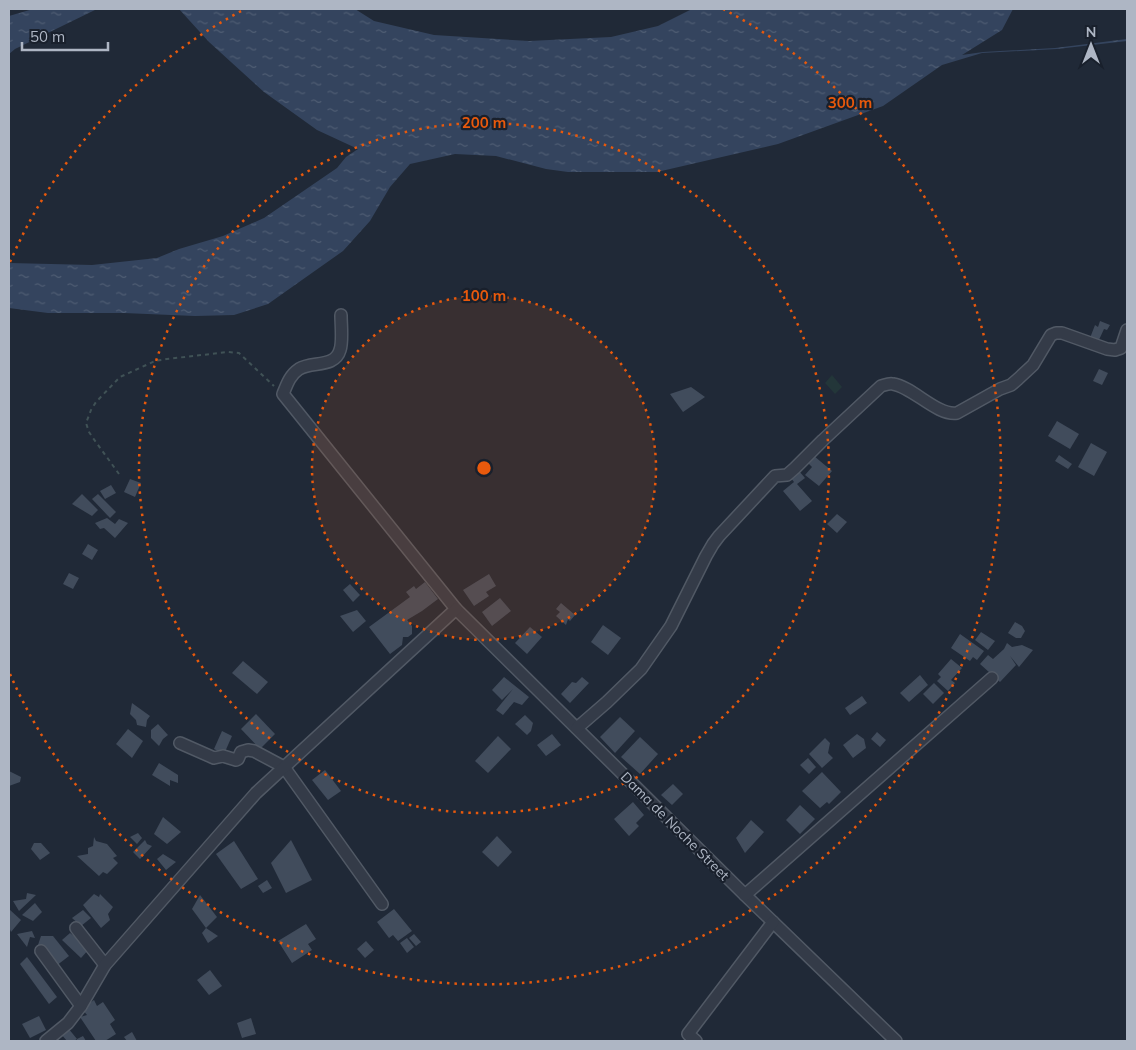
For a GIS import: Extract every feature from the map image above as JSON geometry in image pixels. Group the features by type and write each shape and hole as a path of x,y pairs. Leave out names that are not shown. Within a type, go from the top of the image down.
{"street":[{"path":"283,394 289,379 299,369 326,363 337,356 341,349 341,315"},
{"path":"577,728 607,702 640,669 671,626 718,536 775,476 787,475 881,386 894,384 942,410 956,413 1018,379 1033,365 1051,335 1056,332 1115,350 1121,348 1127,330"},
{"name":"Dama de Noche Street","path":"283,394 456,609 745,895 896,1041"},
{"path":"46,1041 68,1024 81,1006 105,964 256,793 456,609"},
{"path":"745,895 992,678"},
{"path":"180,743 214,758 223,756 234,761 238,759 240,753 254,751 284,767 382,904"},
{"path":"677,1041 692,1038 773,922"},
{"path":"76,928 105,964"},
{"path":"41,951 81,1006"}],"path":[{"path":"119,474 89,432 86,423 96,402 120,377 130,372 155,361 218,352 239,353 283,394"}],"shaded area":[{"path":"832,375 842,387 835,394 825,383"}],"water":[{"path":"33,9 97,9 15,49 9,54 9,16"},
{"path":"179,9 355,9 374,21 434,35 529,41 611,37 658,26 692,9 1013,9 1002,30 962,55 983,52 1055,48 1127,39 1127,41 1057,49 982,53 942,65 883,106 778,144 657,172 568,172 546,169 496,156 455,154 410,164 390,187 370,221 343,251 268,304 234,315 48,313 9,308 9,263 92,265 157,258 179,249 223,236 264,218 337,168 346,157 358,149 317,130 264,92 209,42"}],"building":[{"path":"1100,321 1110,325 1107,330 1104,329 1098,342 1090,338 1095,325 1098,327"},
{"path":"1099,369 1108,373 1102,385 1093,381"},
{"path":"691,387 705,397 683,412 670,394"},
{"path":"1057,421 1079,434 1070,449 1048,436"},
{"path":"1091,443 1107,452 1094,476 1078,467"},
{"path":"1059,455 1072,464 1068,469 1055,461"},
{"path":"814,456 832,471 819,486 805,475 812,467 808,463"},
{"path":"799,471 805,478 797,484 812,501 800,511 783,491 794,482 791,478"},
{"path":"130,479 141,483 135,497 124,492"},
{"path":"111,485 116,493 105,499 100,491"},
{"path":"82,494 98,510 92,516 72,504"},
{"path":"98,494 116,512 110,518 92,499"},
{"path":"837,514 847,522 837,533 827,524"},
{"path":"107,518 115,524 119,519 128,523 115,538 104,528 100,529 95,523"},
{"path":"88,544 98,550 92,560 82,554"},
{"path":"69,573 79,578 73,589 63,584"},
{"path":"489,574 496,586 486,592 489,596 474,606 463,590"},
{"path":"425,582 438,599 407,620 412,626 412,634 408,637 403,637 402,645 390,654 369,627 410,597 406,592 414,586 416,589"},
{"path":"350,584 360,595 353,602 343,590"},
{"path":"500,598 511,611 492,626 482,612"},
{"path":"561,603 575,615 570,621 568,619 566,625 556,616 560,612 556,609"},
{"path":"357,610 366,621 353,632 340,616"},
{"path":"1015,622 1022,626 1025,631 1021,638 1016,638 1008,633"},
{"path":"603,625 621,638 608,655 591,642"},
{"path":"530,627 542,637 527,654 515,643"},
{"path":"981,632 995,641 988,650 975,640"},
{"path":"960,634 984,651 977,660 973,657 970,661 951,648"},
{"path":"1007,643 1012,647 1022,645 1033,650 1019,667 1010,656 1016,665 1000,682 980,664 988,655 993,659 1004,649"},
{"path":"951,659 962,668 951,680 955,683 948,691 937,681 941,677 938,674"},
{"path":"243,661 268,682 257,694 232,673"},
{"path":"920,675 928,685 909,702 900,693"},
{"path":"504,677 529,697 522,705 514,702 503,715 496,710 513,689 502,700 492,690"},
{"path":"582,677 589,683 570,703 561,694 572,682 576,683"},
{"path":"934,683 944,693 933,704 923,694"},
{"path":"862,696 867,703 850,715 845,708"},
{"path":"132,703 150,716 146,727 137,725 136,720 130,714"},
{"path":"256,714 275,734 260,749 241,729"},
{"path":"525,715 533,723 531,731 527,735 515,724"},
{"path":"620,717 635,731 615,753 600,737"},
{"path":"158,724 168,735 159,746 151,738 151,730"},
{"path":"128,729 143,741 132,758 116,744"},
{"path":"222,731 232,736 224,754 214,749"},
{"path":"877,732 886,740 880,747 871,739"},
{"path":"552,734 561,745 546,756 537,745"},
{"path":"857,734 864,739 866,748 853,758 843,745"},
{"path":"498,736 511,749 488,773 475,761"},
{"path":"640,737 658,754 640,774 621,757"},
{"path":"825,738 830,743 828,753 833,758 822,768 809,754"},
{"path":"808,758 816,767 809,774 800,765"},
{"path":"159,763 178,775 178,783 170,780 170,786 152,775"},
{"path":"325,770 341,791 328,800 312,780"},
{"path":"9,771 21,777 20,782 9,786"},
{"path":"822,772 841,792 829,804 827,802 820,808 802,791"},
{"path":"673,784 683,794 672,805 661,795"},
{"path":"633,802 644,815 636,823 639,826 629,836 614,819"},
{"path":"800,805 815,819 800,834 786,820"},
{"path":"163,817 181,832 167,844 154,834"},
{"path":"751,820 764,832 745,853 736,838"},
{"path":"138,833 142,838 137,844 130,837"},
{"path":"497,836 512,852 498,867 482,852"},
{"path":"94,837 96,841 107,844 117,856 113,858 118,863 107,874 103,872 99,876 77,856 88,854 88,848 93,846"},
{"path":"145,840 147,844 152,846 140,859 133,852"},
{"path":"291,840 312,880 286,893 271,863"},
{"path":"234,841 258,879 241,889 216,854"},
{"path":"34,843 41,843 50,853 40,860 31,849"},
{"path":"163,854 176,862 166,870 157,859"},
{"path":"267,880 272,888 263,893 258,886"},
{"path":"27,893 36,895 19,911 13,901 26,899"},
{"path":"94,894 99,897 100,894 113,907 108,914 110,920 101,928 83,905"},
{"path":"200,895 217,917 206,928 192,909"},
{"path":"35,903 42,912 33,921 22,915"},
{"path":"9,909 21,920 11,932 9,927"},
{"path":"394,909 412,931 398,941 393,935 389,938 377,922"},
{"path":"83,910 91,918 81,926 72,918"},
{"path":"306,924 316,939 308,944 312,950 292,963 278,941"},
{"path":"206,928 218,936 208,943 202,933"},
{"path":"32,931 35,938 30,937 27,947 17,934"},
{"path":"70,933 90,948 81,958 62,940"},
{"path":"414,934 421,942 416,946 409,938"},
{"path":"41,936 53,936 69,956 56,966 38,945"},
{"path":"407,938 414,947 407,953 400,943"},
{"path":"366,941 374,950 365,958 357,949"},
{"path":"27,957 57,997 49,1004 20,964"},
{"path":"210,970 222,986 209,995 197,980"},
{"path":"94,1000 97,1006 103,1002 115,1020 110,1024 116,1034 105,1041 96,1041 80,1017 87,1015 82,1009"},
{"path":"39,1016 46,1030 30,1038 22,1024"},
{"path":"251,1018 256,1034 242,1038 237,1023"},
{"path":"68,1028 77,1039 74,1041 67,1041 61,1034"},
{"path":"132,1032 137,1041 127,1041 124,1037"},
{"path":"83,1036 86,1041 77,1041 77,1039"}]}
